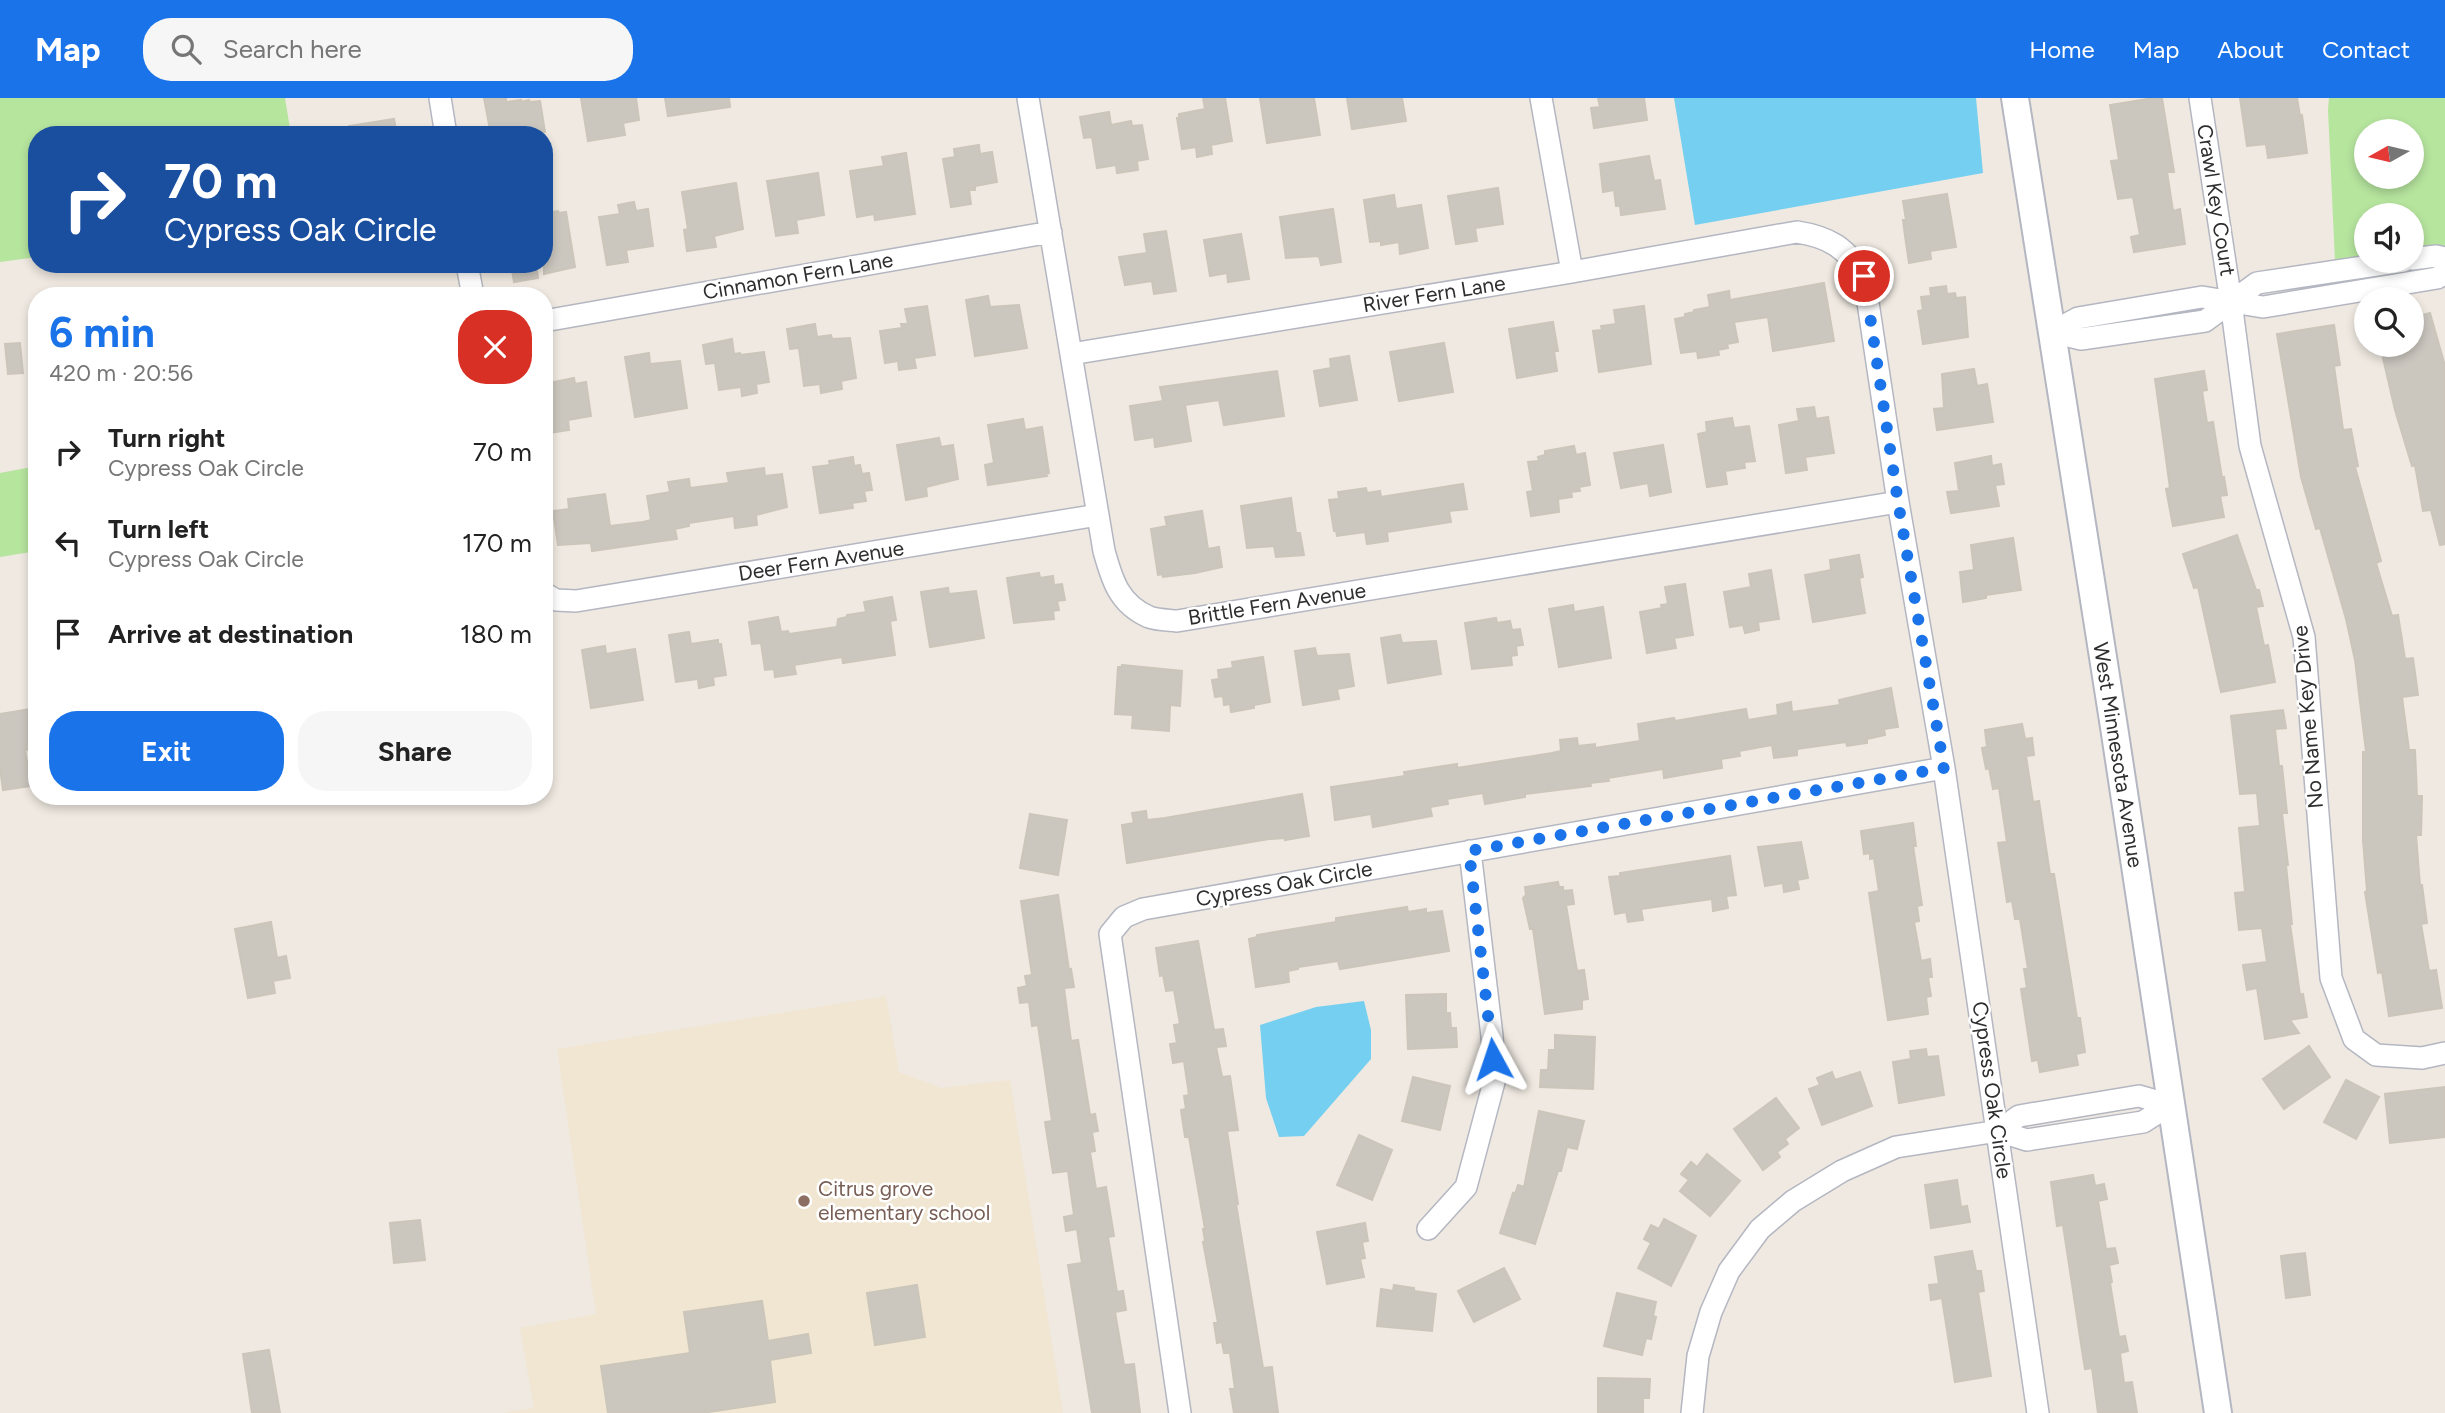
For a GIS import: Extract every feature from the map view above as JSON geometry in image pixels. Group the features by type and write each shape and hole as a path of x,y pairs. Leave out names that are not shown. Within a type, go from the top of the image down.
{"street":[{"path":"440,98 445,126"},
{"name":"Brittle Fern Avenue","path":"1028,98 1098,515 1112,582 1126,601 1150,617 1177,621 1898,502"},
{"path":"1541,98 1572,272"},
{"name":"West Minnesota Avenue","path":"2015,98 2115,727 2218,1413"},
{"name":"Crawl Key Court","path":"2200,98 2231,302"},
{"name":"Cinnamon Fern Lane","path":"553,319 1051,232"},
{"name":"River Fern Lane","path":"1071,354 1572,272 1797,232"},
{"name":"Cypress Oak Circle","path":"1797,232 1818,235 1839,246 1864,276 1898,502 1944,768 2038,1413"},
{"path":"2424,258 2445,258"},
{"path":"2052,332 2081,339 2205,321 2257,283 2354,268"},
{"path":"2231,302 2263,307 2437,278 2445,274"},
{"name":"No Name Key Drive","path":"2231,302 2250,446 2304,637 2331,978 2354,1039 2376,1055 2422,1058 2445,1053"},
{"name":"Deer Fern Avenue","path":"553,598 576,601 1098,515"},
{"name":"Cypress Oak Circle","path":"1180,1413 1110,934 1124,917 1143,909 1944,768"},
{"path":"1428,1229 1466,1187 1494,1082 1492,1036 1469,851"},
{"path":"1692,1413 1698,1356 1711,1312 1729,1271 1760,1229 1793,1201 1842,1171 1896,1147 1998,1131 2027,1140 2143,1122 2170,1105"}],"shaded area":[{"name":"Citrus grove elementary school","path":"886,996 899,1072 941,1088 1010,1080 1063,1413 502,1413 534,1408 520,1328 596,1314 557,1049"}],"green space":[{"path":"0,98 285,98 290,126 28,126 28,258 0,262"},
{"path":"2329,98 2445,98 2445,248 2424,249 2424,203 2354,203 2354,259 2335,261"},
{"path":"28,468 28,552 0,557 0,473"}],"water":[{"path":"1674,98 1976,98 1983,173 1695,225"},
{"path":"1364,1001 1371,1030 1371,1059 1304,1136 1279,1137 1266,1098 1260,1025 1316,1007"}],"building":[{"path":"484,98 506,98 506,102 540,101 544,126 489,126"},
{"path":"581,98 636,98 639,120 623,123 625,135 588,141"},
{"path":"665,98 729,98 730,107 668,116"},
{"path":"1203,98 1225,98 1232,141 1211,145 1212,154 1197,157 1196,147 1182,149 1177,118 1179,114 1205,109"},
{"path":"1260,98 1314,98 1320,135 1267,143"},
{"path":"1347,98 1402,98 1406,121 1352,129"},
{"path":"1598,98 1644,98 1647,120 1594,128 1591,108 1600,107"},
{"path":"2162,98 2174,172 2167,172 2173,211 2180,209 2185,244 2134,252 2131,237 2140,235 2133,197 2118,199 2111,161 2119,160 2110,105"},
{"path":"2240,98 2297,98 2307,153 2268,158 2266,144 2247,146"},
{"path":"1109,112 1111,125 1131,121 1132,126 1142,125 1148,159 1137,161 1138,170 1117,173 1116,165 1097,168 1092,137 1084,138 1080,117"},
{"path":"394,119 395,126 349,126"},
{"path":"979,145 980,154 992,152 997,182 975,186 975,190 969,190 971,204 951,207 943,159 955,157 954,149"},
{"path":"906,153 915,214 875,220 874,214 857,217 850,171 884,166 882,157"},
{"path":"1649,156 1654,181 1660,180 1665,209 1621,215 1620,206 1616,206 1614,190 1603,192 1600,164"},
{"path":"818,173 824,215 796,220 798,233 776,236 767,181"},
{"path":"736,183 743,229 714,236 716,247 687,251 684,230 688,229 682,192"},
{"path":"1498,188 1503,224 1475,228 1477,241 1456,244 1448,196"},
{"path":"1947,194 1956,247 1930,251 1931,259 1909,263 1903,201"},
{"path":"1394,195 1396,209 1421,205 1428,248 1400,254 1399,242 1381,245 1381,241 1370,242 1364,200"},
{"path":"634,202 636,211 648,209 653,246 626,250 628,262 607,265 599,217 620,214 618,205"},
{"path":"1333,209 1341,262 1321,265 1319,256 1286,258 1280,217"},
{"path":"553,212 566,212 575,267 553,272"},
{"path":"1166,231 1176,291 1154,294 1152,281 1125,285 1119,257 1147,253 1144,234"},
{"path":"1241,234 1249,279 1228,282 1227,273 1210,276 1204,240"},
{"path":"512,273 537,273 538,278 514,282"},
{"path":"1824,283 1834,341 1773,351 1768,317 1734,322 1738,342 1727,344 1728,348 1718,350 1719,355 1698,358 1697,351 1681,353 1675,319 1685,317 1685,314 1694,310 1710,307 1708,295 1729,291 1730,300"},
{"path":"1946,286 1947,294 1955,293 1956,298 1965,297 1968,337 1923,344 1918,311 1923,310 1921,297 1931,296 1930,288"},
{"path":"988,296 990,307 1019,305 1027,348 975,356 966,300"},
{"path":"927,306 935,355 914,358 916,368 899,370 898,361 885,363 880,331 902,328 901,324 908,324 905,309"},
{"path":"1644,306 1651,364 1599,372 1593,331 1602,330 1601,326 1616,324 1614,310"},
{"path":"2430,313 2445,366 2445,544 2440,545 2431,510 2423,511 2415,465 2412,466 2395,410 2383,357 2424,357 2424,315"},
{"path":"1553,322 1558,351 1554,351 1557,371 1517,378 1509,329"},
{"path":"815,324 817,337 831,335 832,339 850,338 856,378 841,381 842,389 821,393 820,384 804,386 799,348 790,349 787,329"},
{"path":"2334,325 2340,365 2334,366 2343,430 2351,429 2358,466 2355,467 2381,561 2376,563 2392,616 2398,615 2405,659 2413,658 2418,695 2402,697 2409,750 2415,750 2417,796 2422,796 2421,835 2416,835 2420,885 2427,923 2421,924 2429,971 2436,970 2442,1008 2389,1016 2382,972 2378,973 2365,892 2363,752 2366,752 2355,660 2320,528 2316,529 2301,477 2277,334"},
{"path":"732,339 734,354 764,352 769,382 756,384 757,393 742,396 741,387 719,390 715,363 706,364 703,345"},
{"path":"20,343 23,373 8,374 5,344"},
{"path":"1444,343 1453,392 1399,401 1390,352"},
{"path":"649,353 650,364 680,361 687,408 635,417 625,357"},
{"path":"1349,356 1357,400 1320,406 1314,371 1331,368 1330,359"},
{"path":"1974,369 1977,386 1987,384 1993,422 1937,430 1934,409 1944,408 1942,374"},
{"path":"1277,371 1284,416 1224,425 1219,400 1185,405 1191,441 1155,447 1154,437 1135,440 1130,406 1163,401 1160,387"},
{"path":"2204,371 2207,390 2202,391 2207,423 2213,422 2227,495 2220,496 2224,517 2173,526 2166,489 2170,488 2155,379"},
{"path":"574,378 575,384 586,382 591,416 568,420 569,430 553,432 553,382"},
{"path":"1814,407 1816,419 1828,417 1834,453 1805,457 1807,470 1786,473 1779,425 1799,421 1797,409"},
{"path":"1732,418 1734,428 1749,426 1755,461 1744,462 1745,468 1725,471 1727,484 1707,487 1698,434 1707,432 1706,422"},
{"path":"1023,419 1025,430 1042,427 1049,473 1047,476 988,485 985,465 994,463 988,425"},
{"path":"939,438 941,447 953,445 958,479 926,487 927,496 906,500 897,445"},
{"path":"1663,445 1671,492 1650,496 1648,483 1621,488 1614,453"},
{"path":"1574,446 1576,455 1585,453 1590,485 1579,487 1580,491 1571,492 1572,497 1558,499 1559,512 1531,516 1527,492 1533,491 1528,462 1539,461 1538,457 1545,455 1545,451"},
{"path":"1991,456 1992,466 2001,464 2004,484 1995,485 1999,506 1951,513 1947,492 1959,491 1955,463"},
{"path":"853,457 854,466 860,465 862,474 869,473 872,490 864,491 866,501 852,503 853,508 820,513 813,467 830,465 829,461"},
{"path":"764,468 765,476 782,474 787,507 756,515 757,525 735,528 734,516 689,523 689,526 675,529 677,539 592,551 591,543 558,545 553,511 569,509 568,499 605,494 610,526 643,522 651,520 647,496 670,492 668,482 689,479 690,488 729,483 727,473"},
{"path":"1463,484 1467,509 1449,511 1451,522 1387,532 1388,541 1367,544 1365,532 1337,536 1334,531 1329,500 1339,499 1338,492 1366,488 1367,493 1380,491 1381,497"},
{"path":"1291,498 1296,533 1300,533 1304,555 1276,557 1274,546 1247,548 1241,506"},
{"path":"1202,511 1208,549 1219,547 1222,567 1163,577 1162,574 1158,575 1151,529 1167,526 1165,517"},
{"path":"2237,535 2256,590 2259,590 2263,606 2256,607 2264,646 2268,645 2275,682 2221,692 2198,587 2194,588 2183,554"},
{"path":"2013,538 2021,590 1986,595 1986,598 1963,602 1960,572 1974,570 1971,545"},
{"path":"1859,555 1863,577 1859,578 1865,613 1813,622 1805,575 1831,570 1830,560"},
{"path":"1771,570 1779,619 1758,622 1759,630 1745,633 1743,625 1730,627 1724,592 1751,587 1749,574"},
{"path":"1039,573 1040,578 1053,576 1054,585 1062,584 1065,600 1057,601 1059,610 1053,611 1054,619 1014,623 1007,578"},
{"path":"1685,584 1693,635 1674,638 1676,648 1647,653 1640,612 1662,608 1661,605 1668,604 1665,587"},
{"path":"948,588 949,594 976,591 984,638 930,647 921,592"},
{"path":"892,597 896,620 890,621 895,655 843,663 842,657 794,665 796,674 775,677 774,669 765,670 761,643 752,644 749,622 778,617 781,632 788,631 789,634 837,627 838,619 866,612 864,602"},
{"path":"1573,605 1574,612 1603,607 1611,658 1559,667 1549,609"},
{"path":"1496,618 1497,623 1510,621 1512,630 1520,629 1523,645 1516,646 1517,655 1511,656 1512,665 1472,669 1465,623"},
{"path":"689,632 691,644 718,640 718,644 721,644 726,675 713,677 714,685 699,688 698,679 676,682 669,635"},
{"path":"1400,635 1402,643 1436,641 1441,674 1388,683 1381,638"},
{"path":"605,646 606,654 635,649 643,700 591,708 582,650"},
{"path":"1315,648 1317,656 1349,654 1354,686 1337,689 1339,699 1303,705 1295,651"},
{"path":"1263,657 1270,702 1231,712 1230,704 1224,705 1223,696 1215,697 1212,680 1219,679 1218,670 1233,668 1232,662"},
{"path":"1122,665 1182,671 1180,706 1170,705 1169,731 1132,728 1133,715 1115,714 1118,667"},
{"path":"1891,688 1898,727 1884,729 1885,735 1867,739 1867,743 1847,746 1846,742 1797,749 1797,755 1774,758 1772,745 1739,751 1740,756 1721,759 1722,768 1664,778 1663,769 1608,778 1609,781 1590,783 1591,786 1525,794 1525,797 1485,804 1483,793 1447,799 1448,804 1430,807 1432,816 1373,827 1371,814 1335,820 1331,787 1405,776 1404,772 1457,764 1457,768 1552,753 1561,751 1560,740 1577,738 1578,746 1595,744 1595,748 1640,741 1638,724 1674,718 1675,721 1746,709 1748,720 1778,715 1777,705 1791,702 1792,712 1840,705 1839,700"},
{"path":"28,709 28,750 25,750 28,786 3,790 0,768 0,714"},
{"path":"2283,710 2286,728 2275,729 2287,813 2282,813 2288,865 2290,924 2300,995 2303,994 2307,1017 2290,1020 2299,1033 2265,1039 2257,988 2247,990 2243,965 2267,962 2262,928 2239,930 2235,893 2245,892 2239,828 2260,826 2257,793 2240,794 2231,716"},
{"path":"2022,724 2025,739 2032,738 2034,755 2026,756 2033,802 2039,801 2050,874 2054,874 2085,1052 2076,1054 2078,1065 2040,1072 2038,1060 2032,1061 2021,989 2027,988 2024,969 2028,969 2020,919 2015,919 2012,901 2007,902 1998,843 2007,842 1999,788 1993,789 1982,748 1987,747 1985,730"},
{"path":"1302,794 1309,836 1285,840 1269,839 1127,863 1122,825 1134,823 1132,813 1146,811 1147,820 1165,818"},
{"path":"1030,814 1067,820 1058,875 1020,868"},
{"path":"1913,823 1916,846 1913,846 1922,905 1917,906 1919,921 1914,922 1921,961 1930,959 1932,977 1928,977 1931,996 1926,997 1928,1014 1888,1020 1869,893 1879,891 1874,858 1870,859 1870,853 1864,854 1861,831"},
{"path":"1801,842 1808,878 1797,880 1799,889 1784,892 1783,883 1765,886 1758,847"},
{"path":"1730,856 1736,895 1726,896 1728,908 1713,911 1712,899 1641,909 1643,920 1628,922 1626,912 1615,914 1609,877"},
{"path":"1558,882 1563,891 1572,890 1574,904 1566,905 1577,971 1584,970 1588,999 1582,1000 1582,1009 1545,1014 1533,929 1530,929 1523,898 1526,895 1525,887"},
{"path":"1058,895 1074,987 1064,988 1071,1041 1078,1040 1090,1115 1095,1114 1098,1131 1092,1132 1095,1151 1090,1152 1096,1189 1106,1187 1114,1236 1108,1237 1117,1292 1123,1291 1126,1310 1115,1312 1124,1365 1134,1364 1140,1413 1092,1413 1068,1265 1082,1263 1077,1229 1066,1231 1064,1217 1074,1215 1068,1171 1053,1173 1045,1122 1052,1121 1038,1025 1032,1026 1029,1002 1020,1003 1018,988 1027,986 1025,976 1032,975 1021,901"},
{"path":"1407,907 1408,912 1426,909 1426,913 1442,911 1449,951 1340,969 1338,961 1298,967 1288,971 1289,982 1256,987 1249,939 1257,935 1336,922 1336,918"},
{"path":"271,922 277,958 286,956 290,978 273,981 275,993 248,998 235,929"},
{"path":"1198,941 1214,1030 1223,1029 1226,1046 1216,1047 1222,1077 1230,1076 1238,1130 1227,1131 1236,1204 1263,1368 1272,1367 1278,1413 1234,1413 1230,1389 1235,1389 1230,1353 1224,1353 1222,1342 1217,1343 1214,1323 1218,1323 1203,1242 1205,1229 1189,1137 1185,1137 1181,1110 1186,1109 1184,1096 1189,1095 1184,1061 1173,1063 1170,1044 1177,1043 1174,1025 1180,1024 1174,990 1166,991 1163,975 1160,976 1156,948"},
{"path":"1446,994 1446,1013 1450,1013 1451,1028 1456,1028 1457,1047 1408,1049 1406,995"},
{"path":"1555,1035 1595,1037 1593,1089 1540,1087 1541,1070 1548,1070 1549,1050 1555,1050"},
{"path":"2309,1046 2330,1077 2284,1109 2263,1079"},
{"path":"1926,1049 1927,1057 1938,1056 1944,1095 1899,1103 1893,1062 1911,1059 1910,1051"},
{"path":"1832,1072 1835,1080 1860,1072 1872,1106 1822,1125 1809,1089 1820,1085 1817,1078"},
{"path":"1413,1077 1450,1086 1440,1130 1402,1121"},
{"path":"2346,1080 2379,1097 2356,1139 2324,1122"},
{"path":"2445,1087 2445,1137 2390,1143 2385,1094"},
{"path":"1776,1098 1799,1128 1785,1139 1788,1144 1777,1152 1780,1157 1763,1170 1734,1129"},
{"path":"1539,1111 1584,1121 1577,1149 1567,1147 1535,1244 1500,1233 1513,1193 1515,1194 1518,1185 1524,1187"},
{"path":"1359,1135 1392,1150 1372,1200 1337,1185"},
{"path":"1707,1154 1740,1181 1710,1216 1680,1191 1689,1180 1681,1174 1691,1162 1697,1167"},
{"path":"2093,1175 2095,1186 2104,1184 2107,1199 2098,1201 2106,1249 2115,1248 2118,1263 2109,1265 2110,1283 2119,1337 2125,1336 2128,1351 2120,1353 2124,1383 2132,1382 2137,1413 2098,1413 2092,1368 2085,1369 2063,1225 2057,1226 2051,1182"},
{"path":"1957,1180 1961,1207 1967,1206 1970,1222 1931,1228 1925,1185"},
{"path":"1664,1219 1696,1236 1671,1286 1638,1268 1651,1243 1644,1239 1651,1225 1659,1229"},
{"path":"420,1220 425,1260 394,1263 390,1223"},
{"path":"1365,1223 1368,1241 1362,1242 1365,1258 1360,1259 1364,1277 1327,1284 1317,1232"},
{"path":"1972,1251 1976,1271 1981,1271 1984,1291 1978,1292 1991,1376 1955,1382 1942,1298 1931,1300 1929,1285 1939,1284 1935,1257"},
{"path":"2305,1253 2310,1295 2286,1298 2281,1256"},
{"path":"1504,1268 1520,1299 1474,1322 1458,1291"},
{"path":"917,1285 925,1337 875,1345 867,1293"},
{"path":"1394,1285 1436,1294 1432,1331 1377,1326 1381,1289 1393,1291"},
{"path":"1617,1293 1656,1302 1651,1339 1646,1338 1642,1355 1604,1346"},
{"path":"762,1301 768,1341 808,1334 811,1353 770,1360 775,1402 702,1413 608,1413 601,1366 690,1353 684,1312"},
{"path":"269,1350 280,1413 252,1413 243,1354"},
{"path":"1598,1378 1650,1379 1649,1398 1643,1398 1643,1413 1598,1413"}],"place":[{"name":"Citrus grove elementary school","path":"804,1201"}],"route":[{"path":"1493,1059 1469,851 1944,768 1898,502 1864,276"}]}
